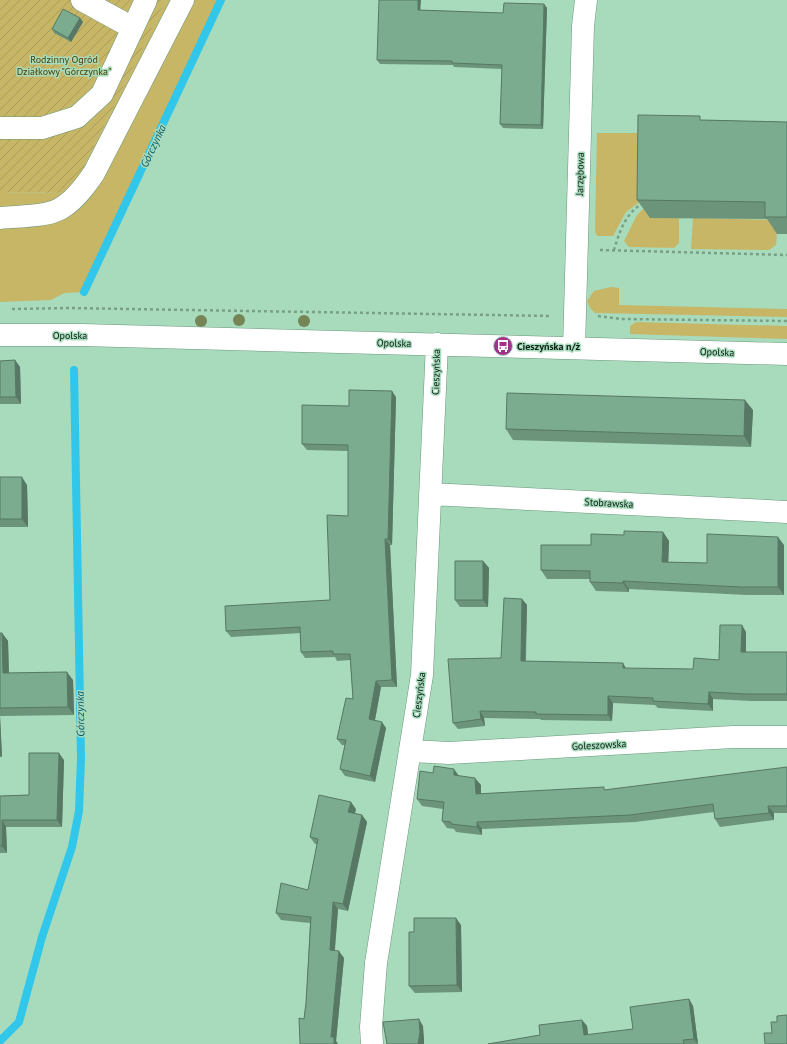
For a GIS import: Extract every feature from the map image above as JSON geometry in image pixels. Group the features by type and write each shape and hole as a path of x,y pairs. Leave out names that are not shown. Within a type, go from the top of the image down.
{"street":[{"path":"82,0 133,28"},
{"path":"0,128 42,128 77,117 102,94 146,0"},
{"path":"0,218 52,214 68,205 80,193 94,173 182,0"},
{"name":"Jarzębowa","path":"574,348 578,249 583,26 586,0"},
{"name":"Opolska","path":"0,335 82,335 787,354"},
{"name":"Cieszyńska","path":"372,1044 371,1027 376,963 412,751 422,675 437,344"},
{"name":"Stobrawska","path":"430,494 787,512"},
{"name":"Goleszowska","path":"412,751 449,753 733,737 787,737"}],"path":[{"path":"614,250 627,218 639,206 650,201"},
{"path":"578,249 787,255"},
{"path":"8,309 70,308 553,315"},
{"path":"593,316 621,319 787,321"}],"green space":[{"name":"Rodzinny Ogród Działkowy \"Górczynka\"","path":"0,0 166,0 71,193 0,192"},
{"path":"166,0 221,0 84,292 64,293 51,300 0,302 0,192 71,193"},
{"path":"597,133 645,133 641,201 626,212 613,236 597,236 595,231"},
{"path":"650,208 650,217 679,218 679,243 674,248 629,247 624,241 637,215 643,209"},
{"path":"693,218 778,220 776,245 769,250 691,249"},
{"path":"611,287 619,288 619,305 787,309 787,317 595,313 590,308 587,301 594,291"},
{"path":"636,322 787,326 787,339 630,334 630,326"}],"building":[{"path":"379,0 418,0 418,10 503,13 504,3 544,4 541,125 500,124 502,65 452,63 452,61 377,60"},
{"path":"63,9 80,18 68,38 52,29"},
{"path":"638,115 700,116 700,120 787,122 787,217 765,217 765,202 637,200"},
{"path":"15,360 16,397 0,397 0,361"},
{"path":"349,390 392,391 388,539 385,539 392,680 376,681 369,719 382,722 370,776 340,769 346,740 337,739 346,698 353,699 350,654 333,654 333,651 301,652 300,627 226,631 225,606 330,600 327,515 348,516 348,445 302,444 302,405 349,406"},
{"path":"507,393 745,400 744,436 506,429"},
{"path":"0,477 22,477 22,519 0,519"},
{"path":"624,531 663,532 662,562 707,563 707,534 778,537 778,587 741,587 623,581 623,583 590,582 590,571 541,570 541,545 591,545 591,534 624,535"},
{"path":"455,561 483,561 483,600 455,600"},
{"path":"504,598 522,599 521,661 623,663 623,668 693,669 694,658 719,660 720,625 742,625 741,652 787,652 787,694 709,692 708,704 653,701 653,698 608,696 608,715 536,714 536,712 480,711 481,719 453,723 448,659 501,658"},
{"path":"0,633 2,633 3,673 67,672 68,707 0,708"},
{"path":"29,753 59,753 57,820 2,820 2,846 0,846 0,796 29,795"},
{"path":"434,766 454,769 454,775 475,778 476,794 604,787 604,790 787,767 787,806 768,806 769,813 715,819 713,804 630,815 477,822 477,827 451,824 451,822 442,821 444,802 417,799 420,771 433,773"},
{"path":"319,795 351,802 348,812 362,815 343,904 333,902 330,950 339,951 331,1037 334,1037 334,1044 300,1044 299,1018 304,1019 306,1003 311,917 276,913 281,883 308,890 318,839 310,837"},
{"path":"414,918 456,918 457,985 409,986 409,932 414,932"},
{"path":"689,999 694,1039 683,1040 684,1044 488,1044 540,1035 539,1025 582,1020 584,1035 633,1029 630,1007"},
{"path":"787,1015 787,1044 765,1044 764,1033 772,1033 771,1022 777,1022 777,1016"},
{"path":"419,1019 420,1032 418,1044 387,1044 383,1022"}],"waterway":[{"name":"Górczynka","path":"84,292 221,0"},
{"name":"Górczynka","path":"0,1041 19,1022 42,937 72,847 79,811 81,759 74,370"}],"place":[{"name":"Cieszyńska n/ż","path":"503,346"}]}
